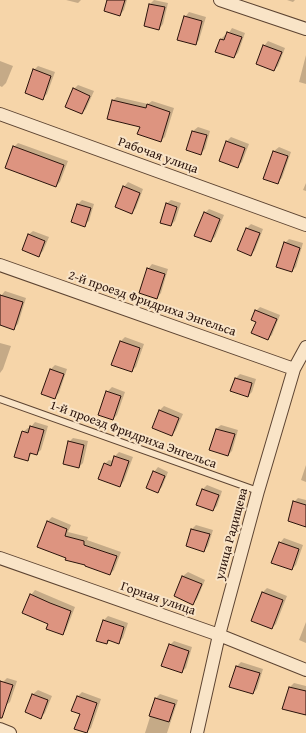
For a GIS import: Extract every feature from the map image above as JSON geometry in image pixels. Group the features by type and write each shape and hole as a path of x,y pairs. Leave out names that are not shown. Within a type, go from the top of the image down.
{"street":[{"path":"220,0 306,29"},
{"name":"Рабочая улица","path":"0,114 306,225"},
{"name":"2-й проезд Фридриха Энгельса","path":"0,265 294,369"},
{"name":"улица Радищева","path":"197,733 219,635 258,491 294,369 306,347"},
{"name":"Горная улица","path":"0,558 219,635 306,670"},
{"path":"0,729 10,733"}],"lane":[{"name":"1-й проезд Фридриха Энгельса","path":"0,399 258,491"}],"building":[{"path":"107,0 125,0 120,16 104,11"},
{"path":"149,4 165,7 159,30 144,26"},
{"path":"184,16 202,21 196,45 177,40"},
{"path":"227,32 242,37 234,58 215,52 220,39 224,40"},
{"path":"263,45 282,52 274,71 256,64"},
{"path":"33,69 51,76 43,100 25,93"},
{"path":"73,88 90,96 82,114 65,107"},
{"path":"112,100 146,108 147,104 170,112 161,142 137,134 140,127 107,119"},
{"path":"192,131 207,135 201,155 186,150"},
{"path":"226,141 245,148 238,168 219,161"},
{"path":"13,146 64,165 56,187 5,168"},
{"path":"273,151 288,156 278,184 263,179"},
{"path":"123,186 140,193 132,214 115,207"},
{"path":"166,203 177,207 171,226 160,223"},
{"path":"77,204 91,208 85,227 71,222"},
{"path":"204,212 220,219 211,242 194,236"},
{"path":"246,228 260,233 251,256 237,250"},
{"path":"28,234 45,241 39,257 22,250"},
{"path":"284,242 300,248 292,272 276,267"},
{"path":"147,268 165,274 157,299 139,293"},
{"path":"0,295 23,302 14,330 0,325"},
{"path":"255,310 277,319 268,340 251,333 256,322 251,320"},
{"path":"120,341 140,348 132,372 111,365"},
{"path":"50,369 64,374 55,399 41,394"},
{"path":"235,378 252,383 248,397 230,391"},
{"path":"106,391 121,396 113,420 98,415"},
{"path":"159,410 179,418 172,436 152,428"},
{"path":"30,426 44,430 37,455 30,453 28,461 14,457 22,431 28,433"},
{"path":"216,429 235,434 228,456 209,450"},
{"path":"68,441 84,445 79,468 63,464"},
{"path":"114,456 129,461 120,487 98,479 104,463 111,466"},
{"path":"153,471 165,476 158,493 146,488"},
{"path":"202,489 219,495 213,511 196,505"},
{"path":"293,501 306,505 306,527 288,521"},
{"path":"47,521 67,529 65,536 84,541 84,545 117,556 110,575 85,565 65,560 66,558 37,547"},
{"path":"191,529 210,534 204,552 186,546"},
{"path":"279,542 299,549 292,570 271,563"},
{"path":"182,576 202,584 193,605 174,596"},
{"path":"262,592 283,600 272,629 251,621"},
{"path":"30,594 71,611 63,635 46,629 48,624 22,613"},
{"path":"103,620 124,627 119,644 108,640 107,644 96,641"},
{"path":"169,644 189,651 182,673 161,666"},
{"path":"236,666 260,673 253,694 229,687"},
{"path":"0,681 13,685 2,718 0,718"},
{"path":"289,687 306,691 306,715 282,709"},
{"path":"32,694 48,700 41,719 25,712"},
{"path":"77,696 97,703 87,733 74,729 80,714 71,711"},
{"path":"155,698 175,704 169,722 149,716"}]}
